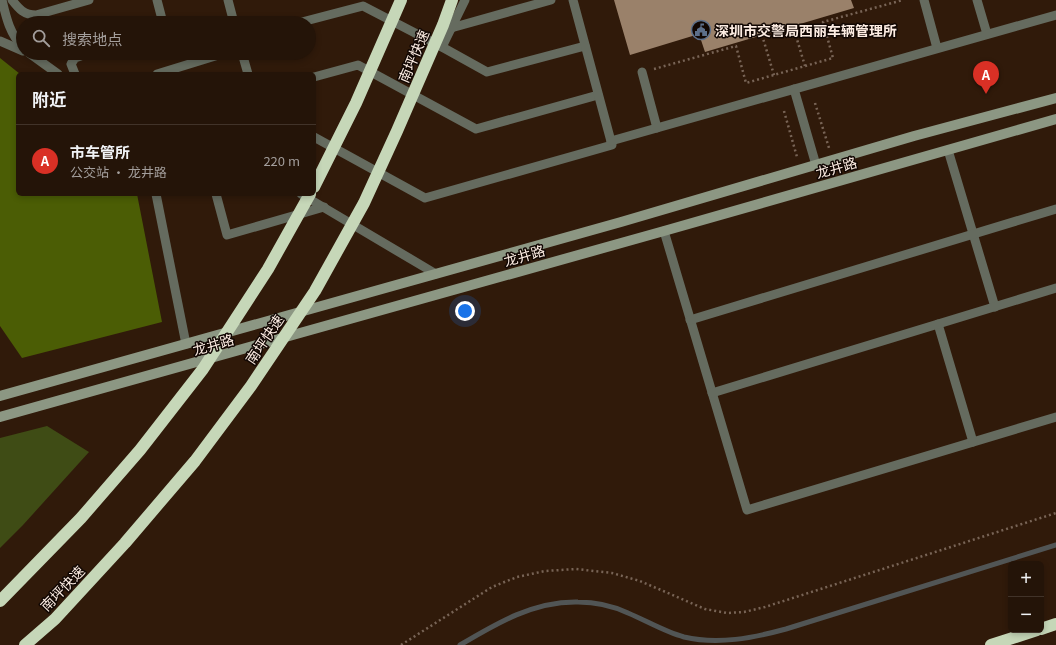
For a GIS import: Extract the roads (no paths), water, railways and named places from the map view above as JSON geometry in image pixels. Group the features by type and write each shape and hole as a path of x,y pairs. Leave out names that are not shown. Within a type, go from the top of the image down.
{"highway":[{"path":"316,183 356,104 401,0"},
{"name":"南坪快速","path":"25,645 55,618 125,543 195,461 250,386 315,290 364,203 400,124 452,0"},
{"path":"0,601 81,518 140,450 203,369 268,268 309,196"},
{"path":"1044,628 1056,624"},
{"path":"991,645 1028,633"}],"street":[{"name":"龙井路","path":"0,396 621,222 914,136 1056,98"},
{"name":"龙井路","path":"0,417 664,231 1056,119"}],"lane":[{"path":"2,0 10,30 16,40"},
{"path":"12,0 23,13 30,15 36,15 89,0"},
{"path":"157,0 161,16"},
{"path":"228,0 232,16"},
{"path":"442,47 465,0"},
{"path":"451,28 551,0"},
{"path":"316,138 425,198 612,146 573,0"},
{"path":"924,0 937,48"},
{"path":"977,0 987,34"},
{"path":"316,18 363,6 487,72 585,46"},
{"path":"611,141 1056,14"},
{"path":"0,41 16,48"},
{"path":"38,60 55,72"},
{"path":"74,60 71,64 74,72"},
{"path":"163,72 202,60"},
{"path":"244,60 247,72"},
{"path":"316,76 358,65 476,129 598,95"},
{"path":"642,72 657,128"},
{"path":"794,89 816,165"},
{"path":"948,150 995,307"},
{"path":"156,196 186,344"},
{"path":"217,196 228,235 324,207"},
{"path":"305,196 436,274"},
{"path":"690,320 1056,209"},
{"path":"664,231 747,510 1056,417"},
{"path":"712,393 1056,288"},
{"path":"938,324 973,442"}],"waterway":[{"path":"460,645 502,621 531,609 546,605 578,602 616,608 684,637 710,640 748,638 786,629 1056,545"}],"place":[{"name":"深圳市交警局西丽车辆管理所","path":"701,30"},
{"name":"市车管所","path":"986,94"}]}
